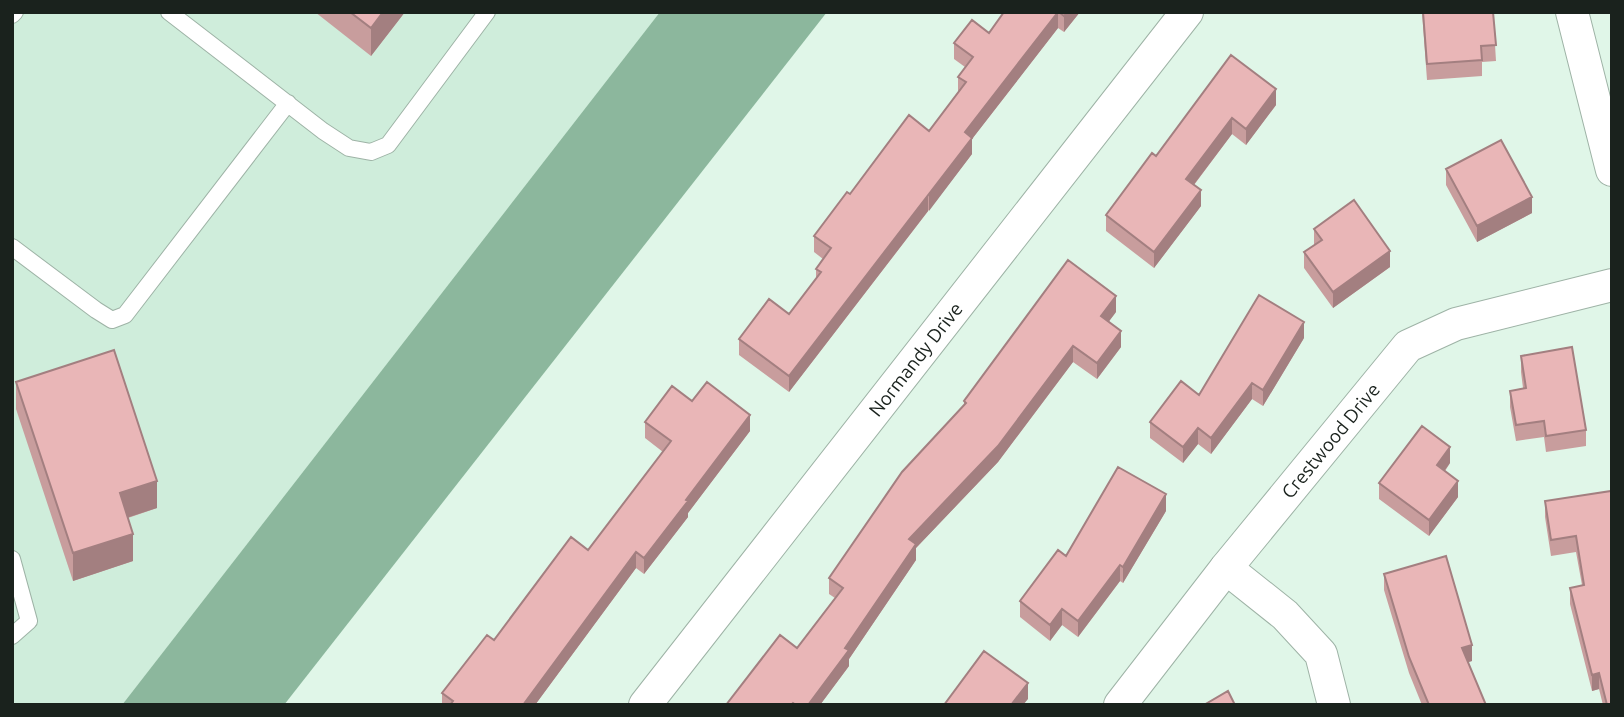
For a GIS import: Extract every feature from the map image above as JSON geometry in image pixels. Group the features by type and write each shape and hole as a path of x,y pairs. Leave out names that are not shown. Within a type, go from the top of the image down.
{"street":[{"name":"Normandy Drive","path":"645,705 1187,12"},
{"path":"1572,12 1612,170"},
{"name":"Crestwood Drive","path":"1120,705 1226,568 1408,346 1455,324 1612,285"},
{"path":"1226,568 1285,615 1321,654 1334,705"}],"lane":[{"path":"169,12 323,131 349,148 371,152 388,145 487,12"},
{"path":"12,247 112,320 125,316 288,103"},
{"path":"12,559 29,621 12,636"}],"shaded area":[{"path":"12,12 660,12 122,705 12,705"},
{"path":"660,12 827,12 284,705 122,705"}],"building":[{"path":"350,12 383,12 371,28"},
{"path":"1004,12 1058,12 965,132 972,138 789,376 739,339 769,299 789,314 821,272 816,269 831,248 814,236 847,192 850,194 909,115 929,131 966,82 958,77 973,57 954,43 972,20 989,33"},
{"path":"1423,12 1493,12 1496,45 1481,46 1482,60 1427,64"},
{"path":"1231,55 1276,89 1246,129 1232,118 1186,179 1201,190 1154,252 1106,215 1152,153 1156,156"},
{"path":"1501,140 1532,197 1477,226 1446,169"},
{"path":"1354,200 1390,251 1333,292 1304,252 1322,240 1314,229"},
{"path":"1068,260 1116,296 1101,316 1121,331 1097,363 1073,346 998,446 909,539 916,544 845,648 849,650 808,705 726,705 780,635 797,648 843,588 829,578 902,472 966,403 964,401"},
{"path":"1259,295 1304,322 1263,390 1252,383 1211,438 1198,428 1183,447 1150,422 1181,381 1199,395"},
{"path":"1572,347 1586,430 1546,436 1544,421 1516,425 1510,391 1526,388 1521,356"},
{"path":"114,350 157,481 120,493 133,534 73,553 16,382"},
{"path":"707,382 750,415 644,558 636,552 523,705 450,705 453,701 442,693 487,635 494,640 571,537 588,550 671,441 645,422 672,386 692,401"},
{"path":"1422,426 1450,447 1437,465 1458,481 1429,520 1379,483"},
{"path":"1118,467 1166,494 1123,567 1120,565 1078,621 1062,609 1050,625 1020,601 1058,550 1066,556"},
{"path":"1611,491 1612,705 1607,705 1599,673 1592,675 1570,588 1584,585 1576,536 1551,540 1545,501"},
{"path":"1446,556 1472,645 1462,648 1486,705 1429,705 1409,657 1384,574"},
{"path":"984,651 1028,683 1011,705 944,705"},
{"path":"1228,691 1235,705 1204,705"}]}
